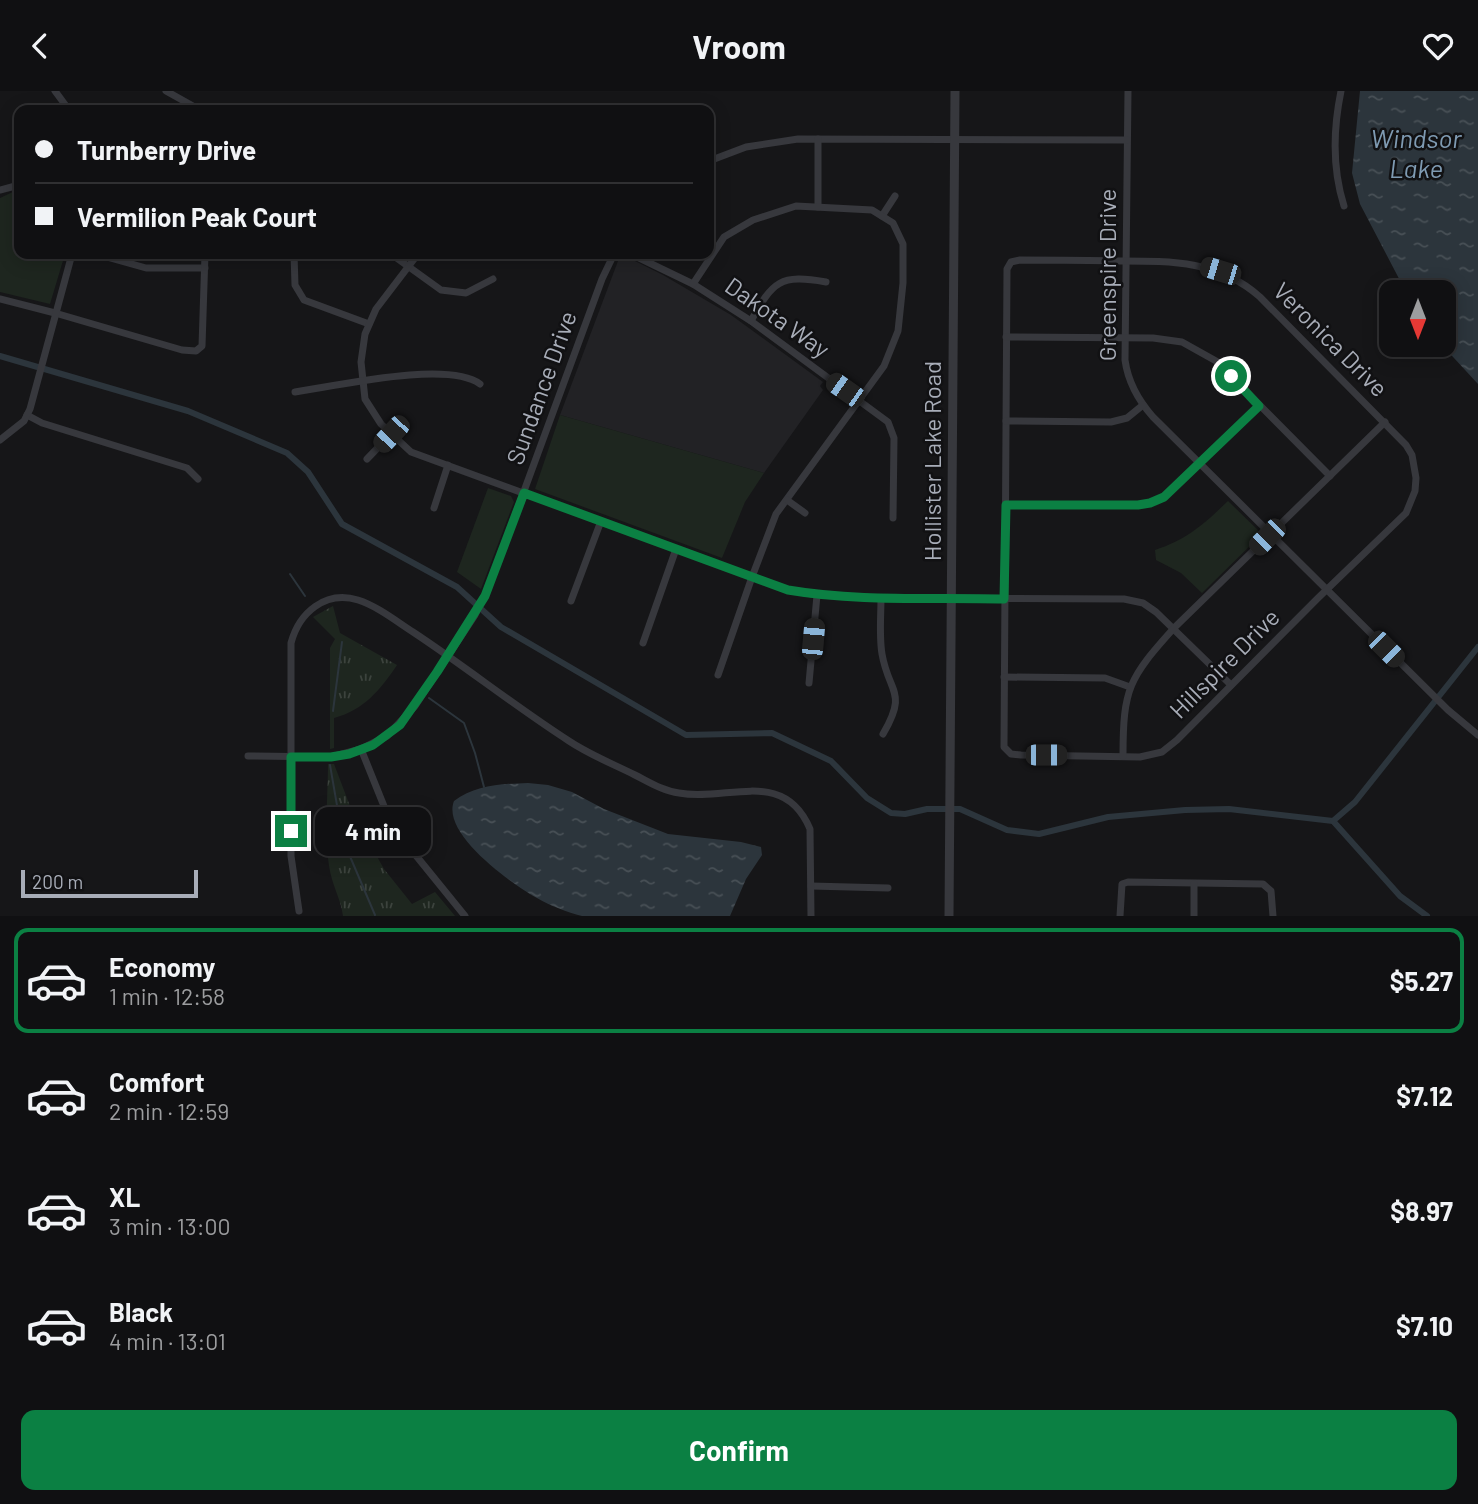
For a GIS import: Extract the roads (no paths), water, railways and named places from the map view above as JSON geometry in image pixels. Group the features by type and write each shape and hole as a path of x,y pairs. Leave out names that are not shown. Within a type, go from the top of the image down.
{"street":[{"path":"166,91 191,105"},
{"name":"Hollister Lake Road","path":"949,916 955,91"},
{"name":"Greenspire Drive","path":"1128,91 1126,369 1131,383 1143,405 1200,464 1448,710 1478,735"},
{"path":"1341,91 1336,126 1335,171 1344,206"},
{"path":"818,139 818,207"},
{"path":"714,159 764,143 818,139 1127,140"},
{"path":"882,216 895,196"},
{"path":"714,252 724,237 753,220 796,206 872,210 893,223 903,244 903,283 898,331 884,366 776,514 718,675"},
{"path":"0,440 24,421 27,415 71,259"},
{"path":"114,259 146,268 205,268"},
{"path":"0,299 183,350 196,351 200,349 204,333 205,259"},
{"path":"295,259 295,285 304,300 369,324"},
{"path":"398,259 441,290 466,292 493,279"},
{"path":"415,259 376,309 365,334 361,362 365,399 381,424 411,451 788,590 817,595 881,598 1133,600 1147,605 1174,628 1231,685"},
{"name":"Sundance Drive","path":"248,756 331,757 361,750 384,738 400,725 475,615 485,596 612,259"},
{"name":"Dakota Way","path":"641,259 693,284 751,321 888,422 894,438 893,518"},
{"path":"693,284 709,259"},
{"name":"Veronica Drive","path":"1006,337 1007,269 1011,262 1180,262 1220,271 1248,286 1385,422 1412,454 1416,486"},
{"path":"751,321 773,288 782,282 801,278 826,282"},
{"path":"1130,687 1099,678 1004,677 1006,337 1170,339 1197,348 1216,361 1329,476"},
{"path":"295,392 401,374 470,376 480,384"},
{"path":"1006,421 1111,422 1127,418 1143,405"},
{"path":"1006,505 1150,503 1164,497 1259,406"},
{"path":"27,415 43,423 187,468 198,478"},
{"path":"1123,756 1123,716 1130,687 1143,662 1174,628 1385,422"},
{"path":"367,459 391,434"},
{"path":"434,508 447,465"},
{"name":"Hillspire Drive","path":"1004,677 1004,743 1007,751 1021,755 1123,756 1151,755 1170,748 1406,513 1412,503 1416,486"},
{"path":"787,500 805,513"},
{"path":"570,601 601,521"},
{"path":"643,643 676,549"},
{"path":"809,683 817,595"},
{"path":"881,598 883,656 896,697 894,714 883,734"},
{"path":"299,911 291,856 291,643 294,632 309,610 330,600 358,600 448,655 582,750 666,790 691,795 763,791 776,793 788,800 806,818 810,829 811,916"},
{"path":"361,750 393,826 465,916"},
{"path":"1121,916 1122,884 1128,882 1263,884 1271,891 1273,916"},
{"path":"1194,884 1194,916"},
{"path":"811,887 888,888"}],"water":[{"name":"Windsor Lake","path":"1360,91 1478,91 1478,384 1453,357 1456,357 1456,280 1400,280 1360,204 1352,173"},
{"path":"528,783 572,792 604,809 668,834 741,842 761,847 762,855 746,879 730,916 582,916 559,909 512,882 481,857 458,828 453,814 454,801 471,792 489,786"}],"waterway":[{"path":"0,356 188,411 287,453 308,472 342,524 457,587 501,627 686,735 772,733 831,761 867,798 891,813 960,809 1007,830 1039,834 1108,817 1185,810 1229,809 1333,821 1400,896 1427,916"},
{"path":"290,574 305,596"},
{"path":"333,711 342,642"},
{"path":"1333,821 1355,802 1478,647"},
{"path":"429,698 464,723 484,787"},
{"path":"330,765 343,840 375,915"}]}
